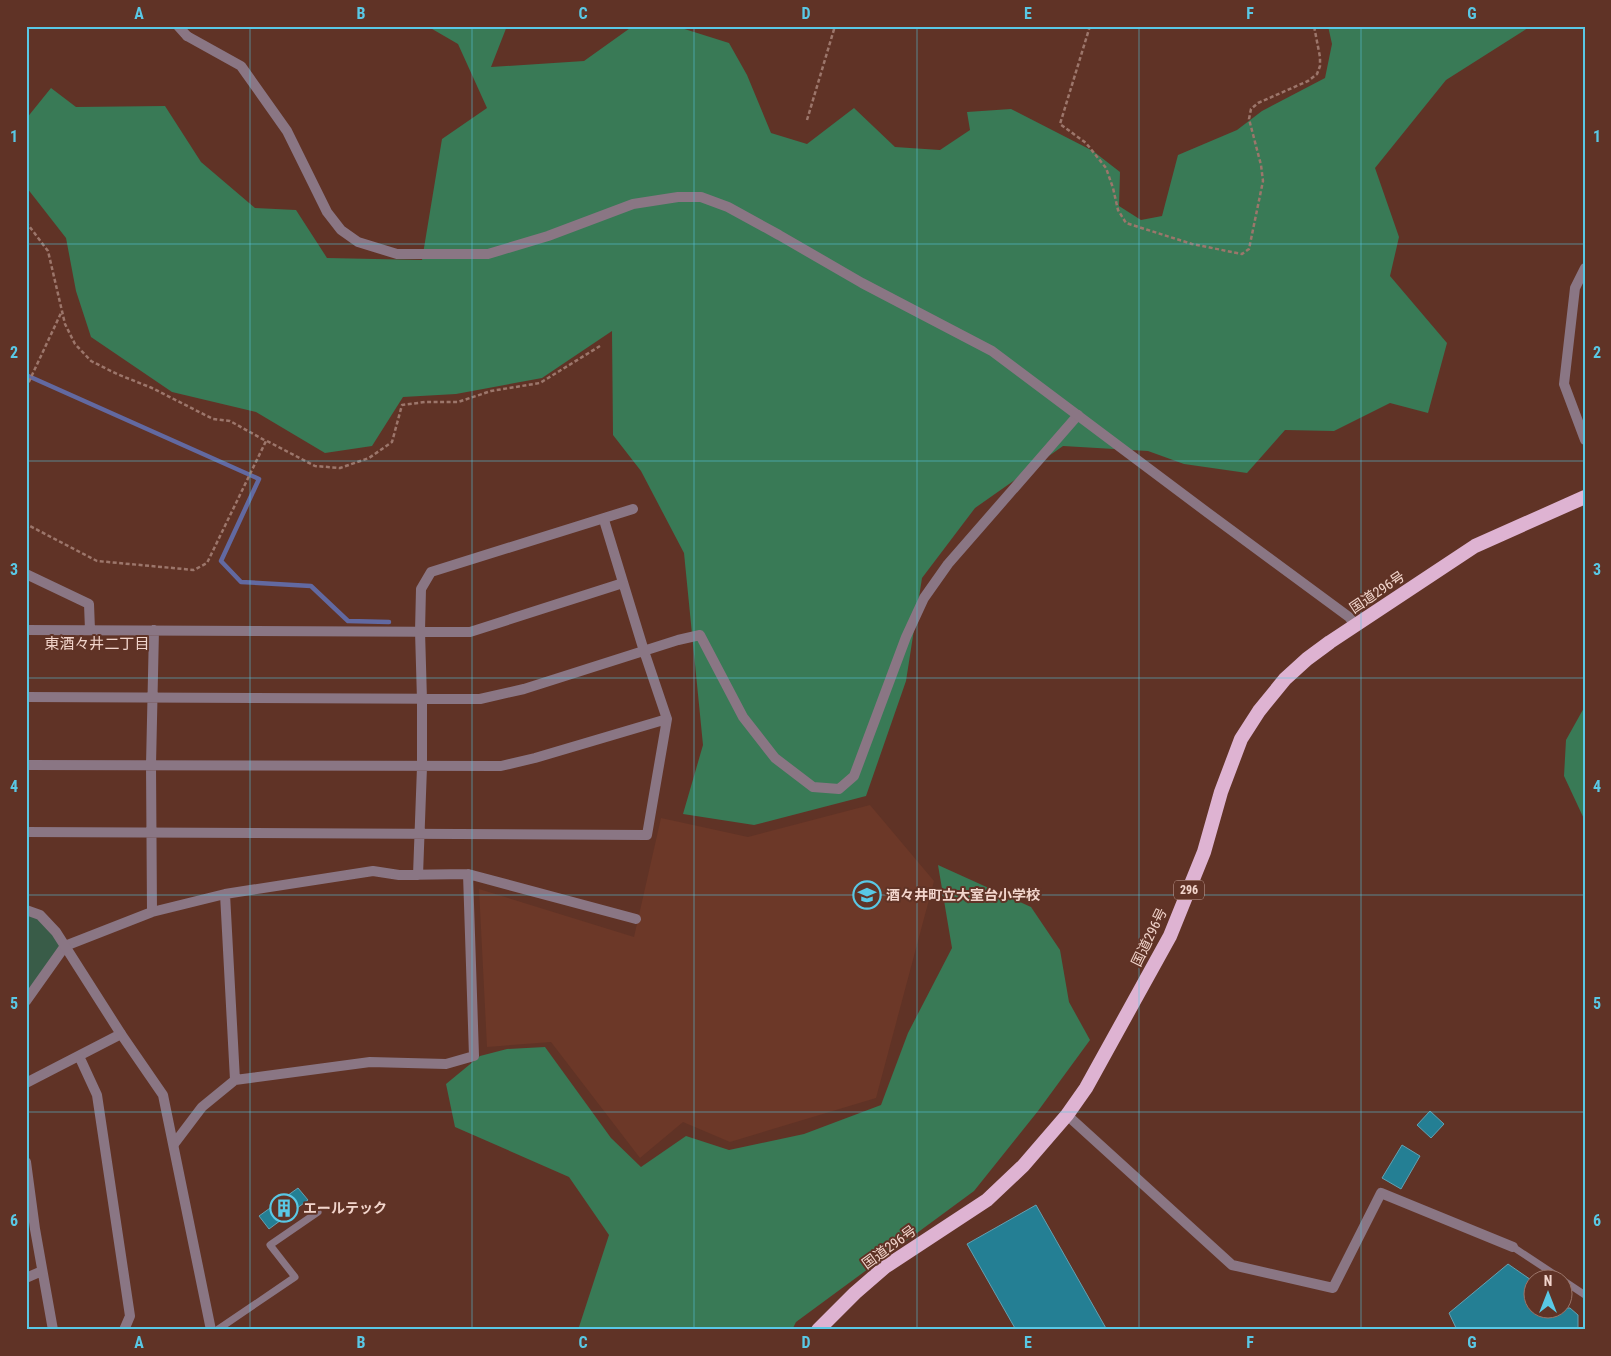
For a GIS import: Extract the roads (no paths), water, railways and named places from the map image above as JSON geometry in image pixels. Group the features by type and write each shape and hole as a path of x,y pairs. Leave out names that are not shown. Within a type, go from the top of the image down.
{"highway":[{"name":"国道296号","path":"818,1330 855,1293 885,1267 987,1200 1023,1166 1067,1116 1086,1088 1170,936 1204,852 1222,792 1241,739 1259,711 1285,679 1307,659 1475,546 1585,497"}],"street":[{"path":"178,26 187,36 241,66 287,131 328,212 341,230 358,242 397,254 488,254 548,236 634,204 678,197 701,197 736,212 862,283 992,351 1356,623 1356,626"},
{"path":"1585,268 1575,288 1564,384 1585,440"},
{"path":"26,697 480,700 524,689 678,640 700,635 743,717 775,758 813,787 839,789 854,776 906,637 924,598 948,564 1078,416"},
{"path":"418,875 422,767 421,589 431,572 604,520 634,509"},
{"path":"26,832 647,835 666,719 604,520"},
{"path":"26,574 89,604 90,630"},
{"path":"26,630 470,632 623,583"},
{"path":"152,912 151,765 154,630"},
{"path":"26,766 501,766 536,758 666,719"},
{"path":"26,1001 65,946 152,912 225,894 373,871 399,875 468,874 636,919"},
{"path":"174,1144 202,1107 235,1080 370,1062 446,1064 474,1056 468,874"},
{"path":"225,894 235,1080"},
{"path":"26,910 40,915 65,946 121,1034 163,1095 211,1330"},
{"path":"26,1083 121,1034"},
{"path":"78,1056 96,1095 130,1316 124,1330"},
{"path":"1067,1116 1232,1266 1334,1288 1381,1193 1513,1247"},
{"path":"26,1162 31,1230 42,1271 53,1330"},
{"path":"26,1278 42,1271"}],"lane":[{"path":"217,1330 295,1277 270,1245 318,1212"},
{"path":"1513,1247 1545,1268"},
{"path":"1574,1288 1585,1295"}],"waterway":[{"path":"26,375 259,479 221,561 241,582 311,586 348,621 389,622"}],"place":[{"name":"酒々井町立大室台小学校","path":"867,895"},
{"name":"エールテック","path":"284,1208"}],"district":[{"name":"東酒々井二丁目","path":"97,644"}]}
